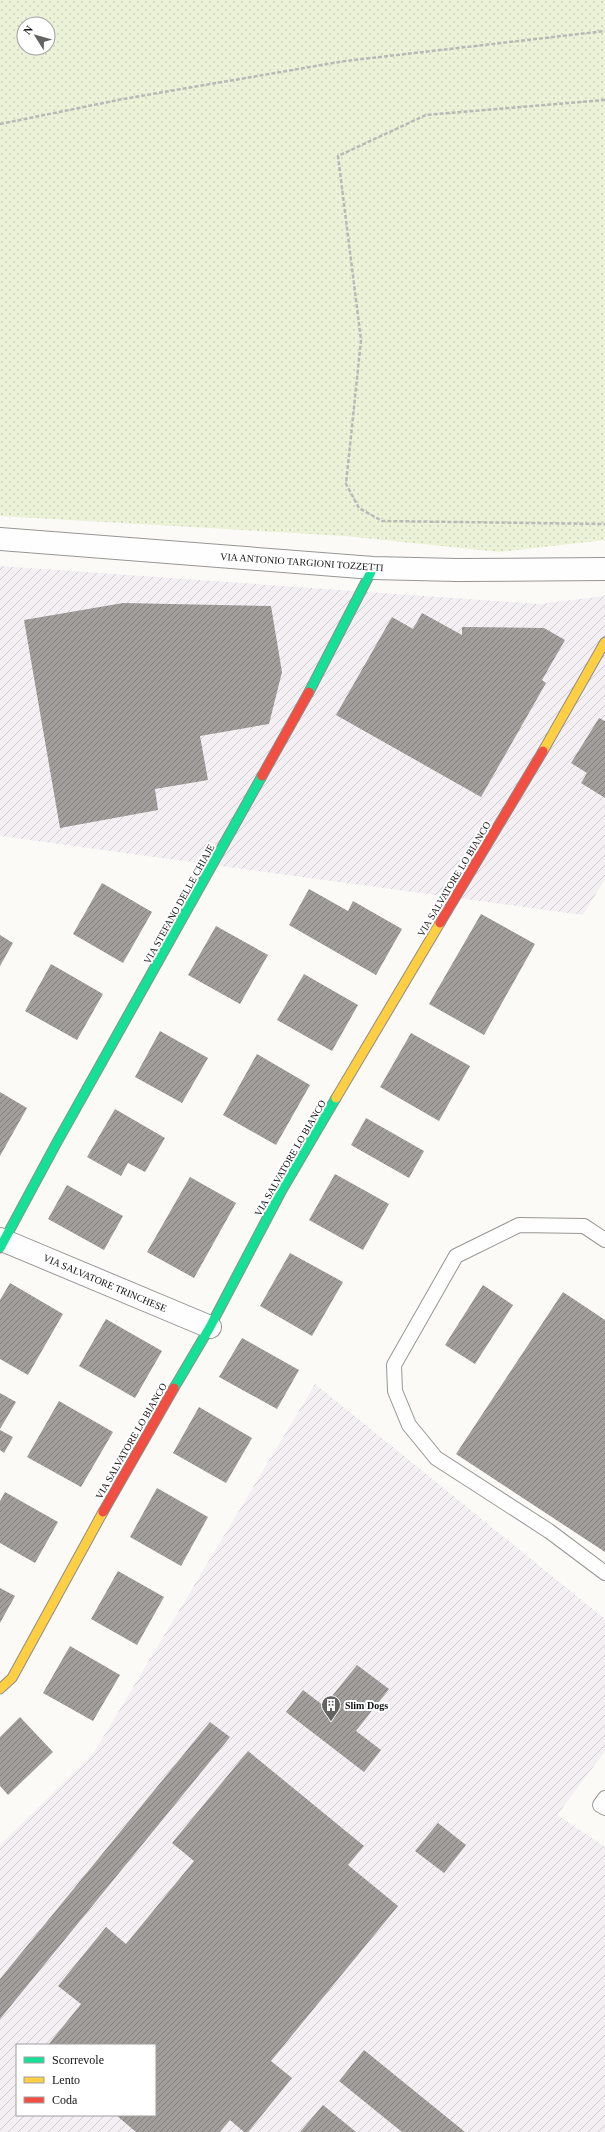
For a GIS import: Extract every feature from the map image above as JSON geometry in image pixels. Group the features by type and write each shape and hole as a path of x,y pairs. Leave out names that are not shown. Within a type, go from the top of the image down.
{"street":[{"name":"VIA ANTONIO TARGIONI TOZZETTI","path":"0,539 372,568 457,570 605,569"},
{"name":"VIA STEFANO DELLE CHIAJE","path":"1,1243 319,674 372,568"},
{"name":"VIA SALVATORE LO BIANCO","path":"0,1689 12,1678 122,1477 210,1326 282,1190 605,642"},
{"name":"VIA SALVATORE TRINCHESE","path":"1,1243 210,1326"}],"lane":[{"path":"605,1240 584,1226 519,1225 456,1256 394,1365 395,1391 410,1424 436,1458 549,1531 605,1573"}],"path":[{"path":"0,124 123,99 345,61 605,31"},
{"path":"605,100 426,115 338,156 361,340 346,484 359,508 382,521 605,524"}],"shaded area":[{"path":"0,566 539,604 605,596 605,879 583,915 0,836"},
{"path":"315,1384 605,1619 605,1751 557,1815 605,1847 605,2132 0,2132 0,1845 93,1754"}],"green space":[{"path":"0,0 605,0 605,540 500,552 345,536 0,516"}],"building":[{"path":"123,603 271,606 282,672 269,724 200,736 208,780 155,789 158,810 60,828 24,620"},
{"path":"422,613 462,635 462,627 544,628 565,640 542,680 546,683 481,797 336,715 392,617 413,629"},
{"path":"599,718 605,721 605,798 581,783 587,773 571,763"},
{"path":"102,883 152,912 123,963 73,934"},
{"path":"309,889 348,911 353,901 402,929 376,975 289,925"},
{"path":"481,914 535,944 484,1035 429,1004"},
{"path":"216,926 268,955 240,1004 188,975"},
{"path":"0,935 13,943 0,966"},
{"path":"51,964 103,994 77,1040 25,1011"},
{"path":"304,974 358,1005 332,1051 277,1020"},
{"path":"160,1031 208,1058 182,1103 135,1077"},
{"path":"411,1033 470,1066 439,1121 380,1087"},
{"path":"257,1054 310,1085 276,1145 223,1115"},
{"path":"0,1092 27,1108 0,1156"},
{"path":"115,1109 165,1138 145,1172 128,1163 121,1176 87,1157"},
{"path":"366,1118 424,1151 409,1178 351,1145"},
{"path":"335,1174 389,1204 363,1250 309,1220"},
{"path":"190,1177 236,1203 194,1278 147,1252"},
{"path":"67,1185 123,1216 104,1250 48,1219"},
{"path":"290,1253 343,1282 312,1336 260,1306"},
{"path":"10,1283 63,1314 28,1375 0,1359 0,1300"},
{"path":"483,1285 513,1305 475,1364 445,1345"},
{"path":"563,1292 605,1320 605,1552 456,1454"},
{"path":"106,1319 162,1351 135,1398 79,1366"},
{"path":"242,1338 299,1370 277,1409 219,1377"},
{"path":"0,1393 16,1402 0,1429"},
{"path":"59,1401 113,1432 81,1487 27,1457"},
{"path":"199,1407 252,1438 226,1483 173,1453"},
{"path":"0,1430 13,1437 4,1453 0,1450"},
{"path":"157,1488 208,1517 181,1566 130,1537"},
{"path":"5,1492 58,1522 35,1563 0,1543 0,1501"},
{"path":"118,1571 164,1597 137,1645 91,1619"},
{"path":"0,1588 15,1596 0,1623"},
{"path":"70,1646 120,1675 93,1721 43,1693"},
{"name":"Slim Dogs","path":"357,1665 389,1689 356,1731 381,1750 364,1772 286,1712 303,1690 324,1706"},
{"path":"20,1717 53,1752 8,1795 0,1786 0,1737"},
{"path":"210,1722 230,1737 0,2019 0,1979"},
{"path":"248,1751 364,1846 348,1865 398,1906 271,2061 292,2078 248,2132 244,2132 230,2120 220,2132 136,2132 117,2116 156,2116 156,2044 49,2044 81,2004 58,1986 106,1927 126,1944 194,1861 172,1843"},
{"path":"438,1823 466,1845 444,1873 415,1851"},
{"path":"364,2050 465,2132 402,2132 339,2081"},
{"path":"323,2105 356,2132 300,2132"}],"traffic: fast":[{"path":"309,692 373,568"},
{"path":"0,1248 56,1144 262,776"},
{"path":"174,1388 210,1327 282,1190 336,1098"}],"traffic: slow":[{"path":"543,751 605,642"},
{"path":"336,1098 440,923"},
{"path":"0,1689 12,1678 103,1512"}],"traffic: jam":[{"path":"262,776 309,692"},
{"path":"440,923 543,751"},
{"path":"103,1512 174,1388"}],"place":[{"name":"Slim Dogs","path":"331,1722"}]}
